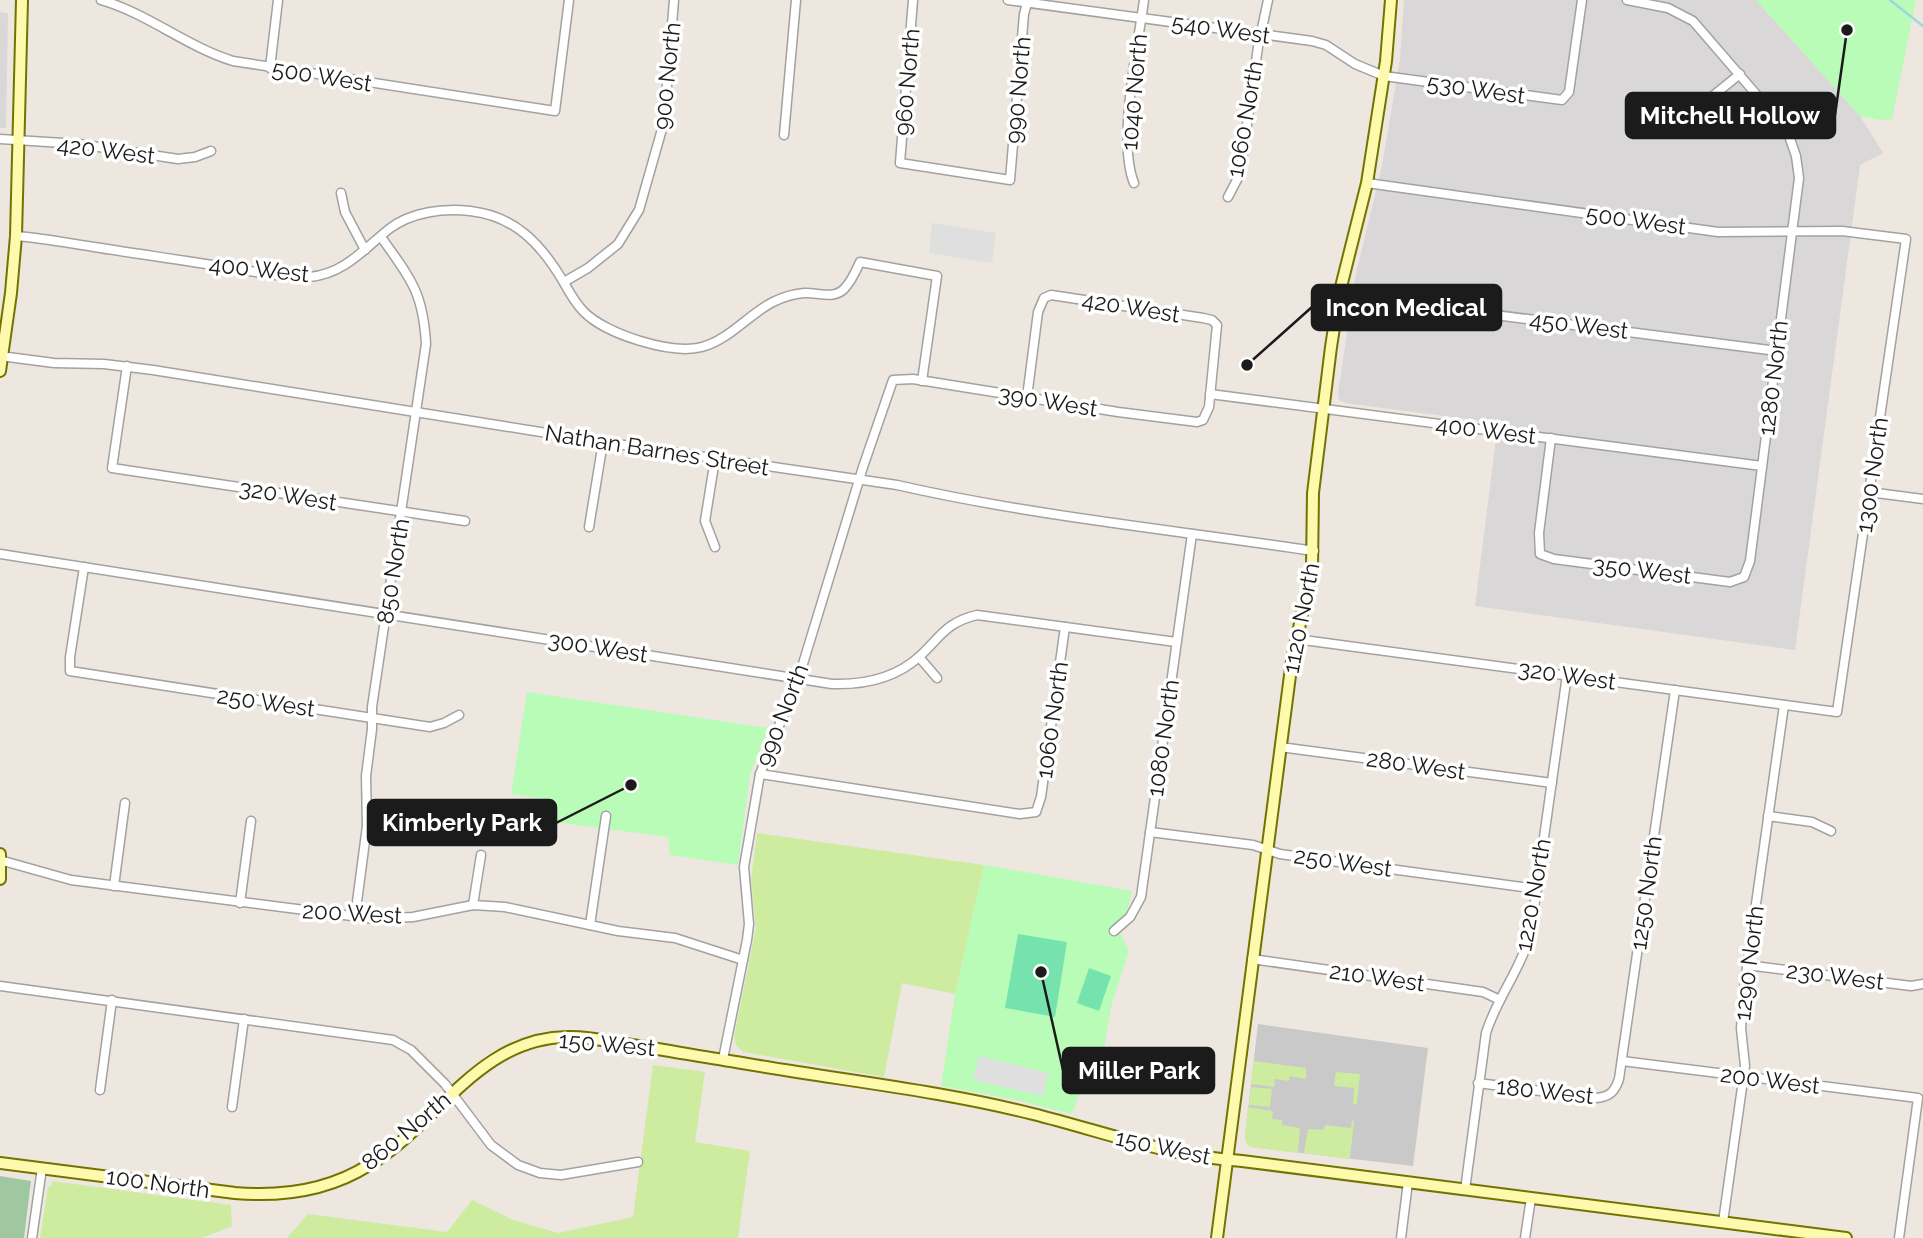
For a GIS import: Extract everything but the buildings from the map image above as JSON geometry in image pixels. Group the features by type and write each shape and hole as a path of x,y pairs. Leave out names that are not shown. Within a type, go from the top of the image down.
{"street":[{"path":"0,371 16,236 22,0"},
{"name":"500 West","path":"101,0 136,13 203,51 233,61 555,111 569,0"},
{"path":"270,68 278,0"},
{"name":"900 North","path":"564,282 599,261 618,244 633,223 643,201 664,122 674,0"},
{"path":"784,135 796,0"},
{"name":"960 North","path":"913,0 900,163 1010,180"},
{"name":"540 West","path":"1008,0 1326,45 1355,64 1384,76"},
{"name":"1040 North","path":"1134,183 1127,154 1144,0"},
{"name":"1060 North","path":"1228,197 1240,174 1268,0"},
{"name":"1120 North","path":"1217,1238 1280,747 1296,639 1308,591 1314,551 1313,493 1322,409 1339,295 1367,183 1384,76 1391,0"},
{"name":"530 West","path":"1384,76 1562,100 1569,92 1582,0"},
{"name":"1280 North","path":"1627,0 1680,12 1693,22 1787,130 1796,156 1799,177 1750,561 1744,577"},
{"name":"990 North","path":"1010,180 1024,14 1028,1"},
{"path":"1694,111 1740,74"},
{"name":"420 West","path":"0,139 79,144 178,159 195,158 211,151"},
{"name":"500 West","path":"1367,183 1718,232 1842,231 1906,239"},
{"path":"341,192 345,212 365,250"},
{"name":"400 West","path":"16,236 300,277 331,272 346,265 400,222 425,213 455,210 487,214 513,224 531,237 551,261 584,312 602,324 652,345 687,349 705,347 717,341 765,306 783,298 804,293 829,296 840,293 860,262 937,276 922,381"},
{"name":"850 North","path":"355,917 367,826 366,776 372,718 426,344 423,312 414,286 381,237"},
{"name":"1300 North","path":"1837,712 1906,239"},
{"name":"420 West","path":"1027,397 1038,312 1044,298 1058,295 1212,320 1217,324 1210,394"},
{"name":"450 West","path":"1339,295 1777,351"},
{"name":"Nathan Barnes Street","path":"1,356 54,363 127,366 1314,551"},
{"name":"320 West","path":"127,366 112,468 465,521"},
{"name":"390 West","path":"893,380 904,378 1189,422 1203,420 1209,407 1210,394"},
{"name":"990 North","path":"723,1059 749,924 744,867 760,774 798,678 893,380"},
{"name":"400 West","path":"1210,394 1762,466"},
{"name":"350 West","path":"1551,438 1539,533 1540,554 1554,559 1730,582 1744,577"},
{"path":"589,527 603,442"},
{"path":"715,459 705,521 715,547"},
{"path":"1869,492 1923,499"},
{"name":"1080 North","path":"1114,931 1130,917 1141,897 1192,534"},
{"name":"300 West","path":"0,554 832,684 860,684 894,673 919,657 953,623 977,615 1176,642"},
{"name":"250 West","path":"84,567 70,671 430,727 459,715"},
{"name":"1060 North","path":"760,774 1020,814 1036,812 1041,797 1065,627"},
{"name":"320 West","path":"1296,639 1837,712"},
{"path":"919,657 937,678"},
{"name":"1220 North","path":"1465,1190 1486,1033 1525,951 1537,889 1567,675"},
{"name":"1250 North","path":"1611,1094 1619,1079 1622,1061 1675,690"},
{"name":"1290 North","path":"1723,1222 1743,1076 1742,1010 1747,965 1784,705"},
{"name":"280 West","path":"1280,747 1552,783"},
{"path":"114,886 125,803"},
{"path":"590,925 606,816"},
{"path":"1768,816 1812,822 1831,831"},
{"path":"240,903 251,821"},
{"name":"250 West","path":"1150,832 1253,845 1280,854 1537,889"},
{"path":"0,854 0,879"},
{"path":"473,905 481,855"},
{"name":"200 West","path":"0,861 60,878 355,917 398,919 473,905 515,908 618,931 675,938 743,960"},
{"name":"210 West","path":"1252,959 1483,992 1500,1000"},
{"name":"230 West","path":"1747,965 1911,986 1923,984"},
{"path":"0,986 393,1040 411,1050 445,1084 491,1145 509,1160 528,1169 561,1175 638,1162"},
{"path":"100,1090 112,1000"},
{"path":"232,1107 244,1019"},
{"name":"150 West","path":"491,1063 521,1046 550,1038 568,1037 723,1059 988,1104 1155,1149 1212,1159 1845,1238"},
{"name":"200 West","path":"1622,1061 1918,1098 1899,1238"},
{"name":"860 North","path":"316,1188 370,1165 392,1149 451,1093 491,1063"},
{"name":"180 West","path":"1478,1083 1596,1098 1611,1094"},
{"name":"100 North","path":"0,1163 236,1194 282,1195 316,1188"},
{"path":"32,1238 42,1168"},
{"path":"1401,1238 1408,1182"},
{"path":"1525,1238 1531,1198"}],"shaded area":[{"path":"1404,0 1756,0 1860,116 1883,153 1860,165 1795,650 1475,606 1498,423 1345,403 1339,400 1355,278 1382,166 1400,59"},
{"path":"0,12 8,13 6,128 0,128"},
{"path":"932,223 996,233 992,263 929,253"},
{"path":"1258,1024 1428,1048 1413,1166 1251,1147 1247,1144 1245,1136"},
{"path":"979,1056 1048,1073 1043,1096 973,1080"}],"green space":[{"path":"1756,0 1916,0 1892,119 1880,120 1860,116"},
{"path":"527,692 768,728 750,775 738,865 670,855 668,837 547,821 545,799 511,794"},
{"path":"757,833 984,865 955,994 902,983 884,1077 743,1052 736,1045 734,1037 756,928 751,880"},
{"path":"984,865 1132,891 1121,935 1129,950 1111,1007 1100,1073 1087,1072 1072,1114 1012,1099 941,1086 955,994"},
{"path":"1018,934 1067,942 1055,1017 1005,1008"},
{"path":"1089,968 1111,976 1099,1011 1077,1003"},
{"path":"1254,1061 1306,1068 1306,1079 1290,1076 1289,1081 1275,1079 1274,1087 1251,1084"},
{"path":"653,1065 705,1072 695,1142 750,1151 738,1238 287,1238 308,1214 447,1232 472,1200 513,1220 558,1233 633,1217"},
{"path":"1336,1072 1360,1074 1357,1104 1353,1104 1354,1088 1334,1086"},
{"path":"1251,1087 1272,1089 1270,1107 1249,1105"},
{"path":"1248,1107 1273,1111 1272,1119 1282,1120 1282,1125 1300,1128 1298,1153 1251,1147 1247,1144 1245,1136"},
{"path":"1352,1120 1354,1122 1350,1157 1347,1159 1304,1153 1308,1129 1324,1130 1325,1125 1351,1128"},
{"path":"0,1176 31,1181 24,1238 0,1238"},
{"path":"52,1181 231,1205 232,1226 202,1238 40,1238 48,1187 51,1187"}],"waterway":[{"path":"1890,0 1923,26"}],"place":[{"name":"Mitchell Hollow","path":"1847,30"},
{"name":"Incon Medical","path":"1247,365"},
{"name":"Kimberly Park","path":"631,785"},
{"name":"Miller Park","path":"1041,972"}]}
